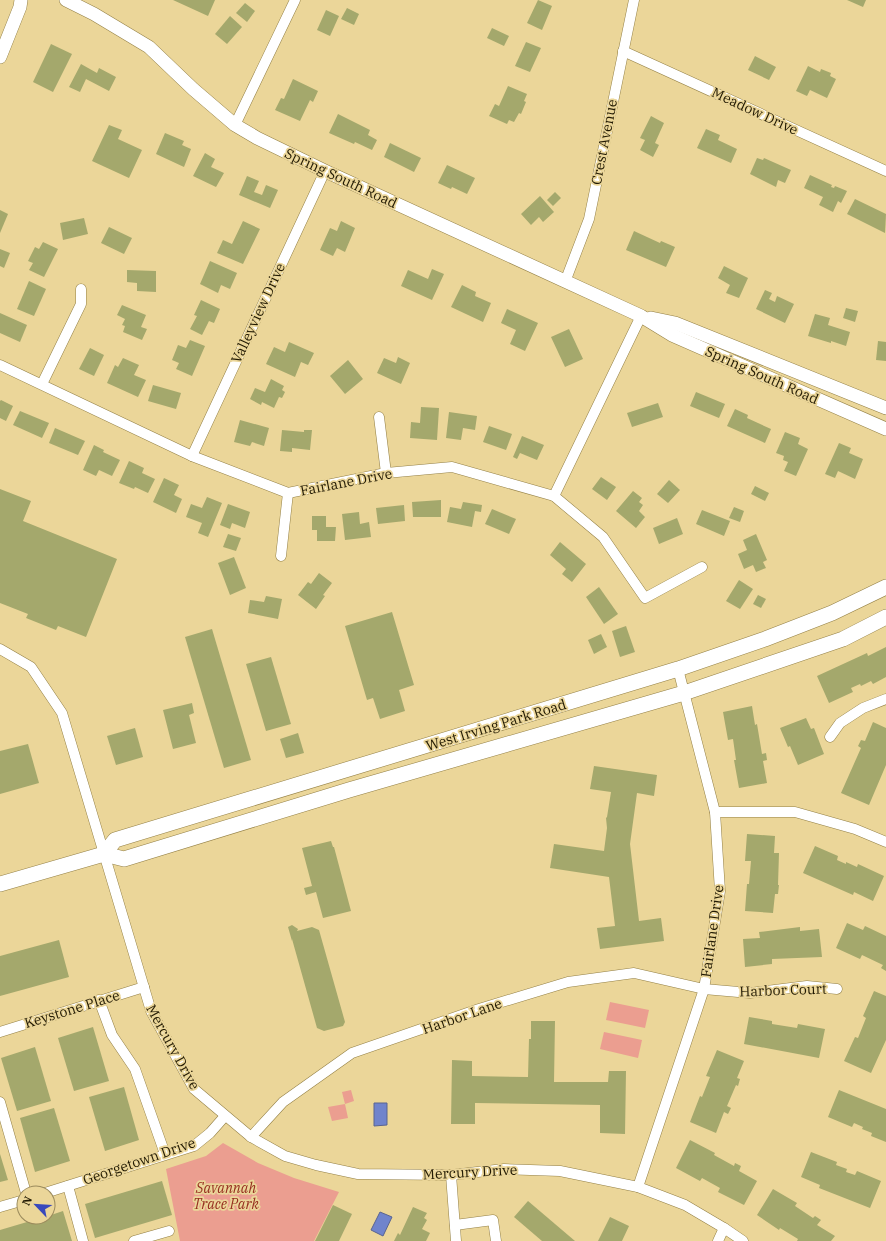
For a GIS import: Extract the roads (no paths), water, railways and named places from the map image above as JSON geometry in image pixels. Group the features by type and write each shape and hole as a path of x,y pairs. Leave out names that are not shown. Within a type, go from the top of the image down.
{"main road":[{"name":"West Irving Park Road","path":"886,587 832,613 765,639 678,669 115,840 104,854 124,860 356,788 684,693 843,639 886,617"},
{"path":"0,884 104,854"}],"street":[{"path":"0,57 20,7 21,0"},
{"name":"Spring South Road","path":"66,0 94,14 149,47 193,89 235,125 257,138 325,171 641,316 672,335 886,429"},
{"path":"235,125 295,0"},
{"name":"Crest Avenue","path":"565,282 589,219 634,0"},
{"name":"Meadow Drive","path":"623,51 886,171"},
{"name":"Valleyview Drive","path":"192,456 325,171"},
{"path":"42,384 80,304 81,289"},
{"path":"554,496 641,316"},
{"name":"Spring South Road","path":"641,316 675,324 886,408"},
{"name":"Fairlane Drive","path":"0,365 192,456 288,493 386,473 452,467 554,496 603,537 645,598 702,567"},
{"path":"379,417 386,473"},
{"path":"281,556 288,493"},
{"name":"Mercury Drive","path":"0,649 31,667 62,713 151,1011 194,1089 251,1137 285,1156 316,1165 358,1174 451,1175 504,1169 560,1171 638,1187 685,1205 743,1241"},
{"name":"Fairlane Drive","path":"638,1187 704,989 720,891 715,812 678,669"},
{"path":"830,737 840,723 863,708 886,699"},
{"path":"715,812 795,812 855,829 886,840"},
{"name":"Harbor Lane","path":"251,1137 283,1102 352,1053 480,1009 568,982 634,973 704,989"},
{"name":"Harbor Court","path":"704,989 750,993 807,986 837,989"},
{"name":"Keystone Place","path":"0,1032 144,987"},
{"path":"99,1000 112,1035 135,1069 165,1154"},
{"path":"0,1102 24,1185"},
{"name":"Georgetown Drive","path":"56,1190 194,1146 210,1134 225,1116"},
{"path":"451,1175 456,1241"},
{"path":"68,1186 83,1241"},
{"path":"0,1207 16,1202"},
{"path":"455,1225 493,1220 496,1241"},
{"path":"718,1241 724,1228"},
{"path":"134,1241 169,1230"}],"water":[{"path":"374,1103 387,1103 387,1125 374,1126"},
{"path":"380,1212 392,1217 383,1236 371,1230"}],"park label":[{"name":"Savannah Trace Park","path":"226,1196"}]}
